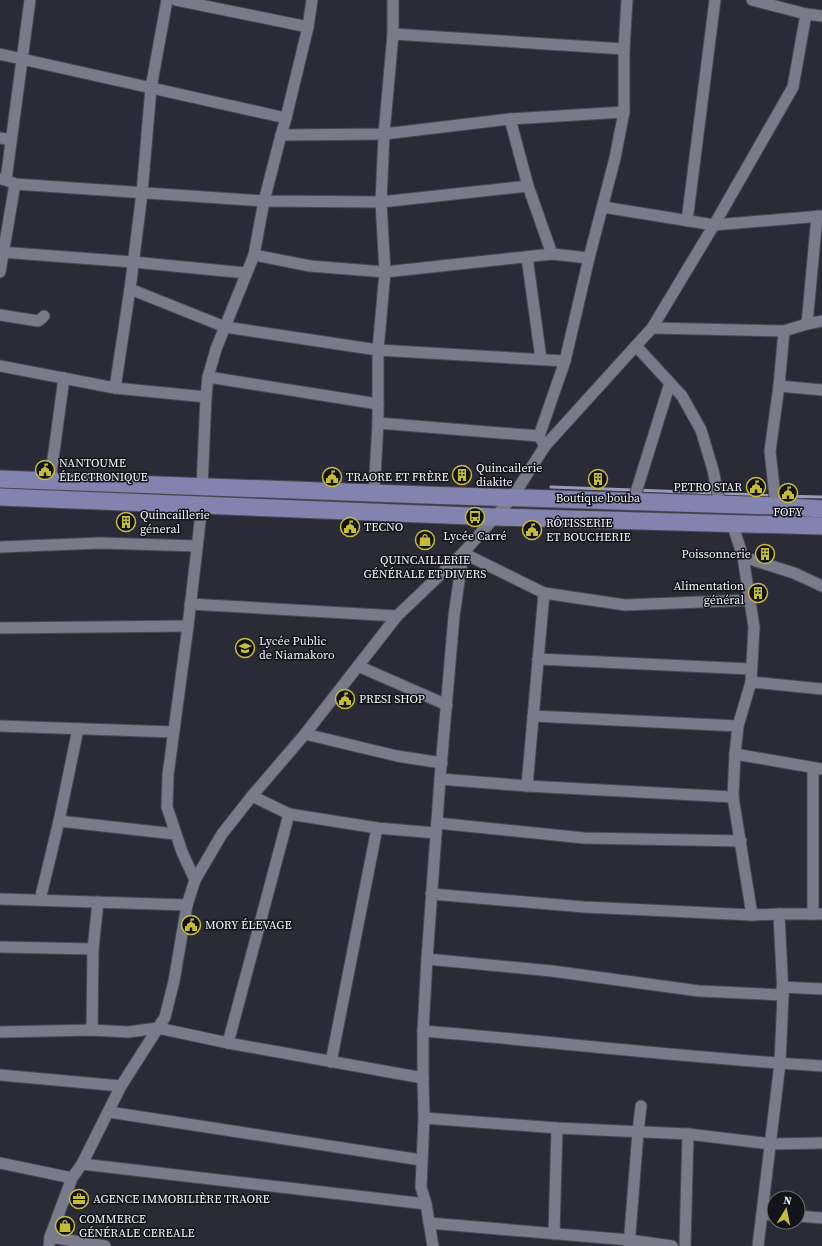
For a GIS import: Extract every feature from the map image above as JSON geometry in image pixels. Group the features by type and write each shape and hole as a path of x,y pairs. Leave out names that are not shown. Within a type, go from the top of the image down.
{"main road":[{"path":"0,479 512,498 667,502 822,509"},
{"path":"0,497 496,517 822,526"}],"street":[{"path":"0,272 7,181 6,139 23,58 30,0"},
{"path":"115,388 130,289 142,193 151,88 167,0"},
{"path":"176,0 308,27"},
{"path":"202,487 208,377 216,349 254,255 264,201 308,27 312,0"},
{"path":"374,493 378,423 378,350 385,272 381,202 384,134 393,34 393,0"},
{"path":"539,436 565,361 589,258 615,158 624,112 624,49 627,0"},
{"path":"688,221 715,0"},
{"path":"752,0 806,14 822,16"},
{"path":"105,1246 50,1242 72,1178 82,1164 121,1086 165,1017 172,988 187,905 195,880 222,834 304,734 397,616 463,553 496,517 512,498 545,446 652,328 714,225 793,87 806,14"},
{"path":"393,34 624,49"},
{"path":"0,54 286,118"},
{"path":"280,134 384,134 510,119 624,112"},
{"path":"510,119 528,186 552,254"},
{"path":"7,181 142,193 264,201 381,202 528,186"},
{"path":"602,208 714,225 820,216 807,324"},
{"path":"2,252 133,262 246,273"},
{"path":"254,255 310,266 385,272 552,254 589,258"},
{"path":"527,257 541,359"},
{"path":"130,289 225,326 378,350 565,361"},
{"path":"0,315 38,321 44,316"},
{"path":"652,328 784,331 807,324 822,322"},
{"path":"776,506 770,450 784,331"},
{"path":"636,346 682,396 701,430 713,470 720,504"},
{"path":"0,366 115,388 206,397"},
{"path":"208,377 378,404"},
{"path":"50,480 64,378"},
{"path":"633,502 670,383"},
{"path":"778,386 822,390"},
{"path":"378,423 539,436"},
{"path":"539,436 545,446"},
{"path":"195,880 175,834 167,807 168,775 188,626 202,505"},
{"path":"732,523 743,558 754,627 751,682 738,726 733,797 752,915"},
{"path":"0,547 100,544 197,546"},
{"path":"463,553 544,593 625,604 750,600"},
{"path":"433,1246 430,1223 421,1187 427,959 436,828 454,616 463,553"},
{"path":"743,558 794,573 822,586"},
{"path":"527,786 544,593"},
{"path":"190,604 397,616"},
{"path":"0,628 188,626"},
{"path":"538,659 751,669"},
{"path":"358,666 447,704"},
{"path":"751,682 822,689"},
{"path":"533,716 738,726"},
{"path":"0,726 173,732"},
{"path":"40,900 59,821 78,729"},
{"path":"304,734 397,756 442,763"},
{"path":"432,894 584,907 752,915 818,914 818,769 735,754"},
{"path":"440,779 527,786 733,797"},
{"path":"252,796 289,814 377,828 436,828 584,838 740,841"},
{"path":"228,1043 289,814"},
{"path":"59,821 175,834"},
{"path":"331,1062 377,828"},
{"path":"0,899 187,905"},
{"path":"92,1030 93,949 98,902"},
{"path":"758,1246 780,1063 783,991 779,914"},
{"path":"0,947 93,949"},
{"path":"427,959 552,971 698,991 783,991 822,989"},
{"path":"0,1032 92,1030 128,1032 158,1028 228,1043 423,1078"},
{"path":"424,1031 511,1038 665,1054 822,1066"},
{"path":"0,1075 121,1086"},
{"path":"629,1243 641,1106"},
{"path":"109,1112 421,1160"},
{"path":"424,1118 557,1128 688,1134 771,1144 822,1143"},
{"path":"554,1234 557,1128"},
{"path":"685,1246 688,1134"},
{"path":"0,1163 72,1178"},
{"path":"82,1164 426,1204"},
{"path":"762,1214 766,1214"},
{"path":"806,1217 822,1218"},
{"path":"430,1223 672,1246"}],"waterway":[{"path":"551,487 715,493"},
{"path":"720,493 773,496"},
{"path":"778,496 822,497"}],"place":[{"name":"NANTOUME ÉLECTRONIQUE","path":"45,470"},
{"name":"Quincailerie diakite","path":"462,475"},
{"name":"TRAORE ET FRÈRE","path":"332,477"},
{"name":"Boutique bouba","path":"598,479"},
{"name":"PETRO STAR","path":"756,487"},
{"name":"FOFY","path":"788,493"},
{"name":"Lycée Carré","path":"475,517"},
{"name":"Quincaillerie géneral","path":"126,522"},
{"name":"TECNO","path":"350,527"},
{"name":"RÔTISSERIE ET BOUCHERIE","path":"532,530"},
{"name":"QUINCAILLERIE GÉNÉRALE ET DIVERS","path":"425,540"},
{"name":"Poissonnerie","path":"765,554"},
{"name":"Alimentation général","path":"758,593"},
{"name":"Lycée Public de Niamakoro","path":"245,648"},
{"name":"PRESI SHOP","path":"345,699"},
{"name":"MORY ÉLEVAGE","path":"191,925"},
{"name":"AGENCE IMMOBILIÈRE TRAORE","path":"79,1199"},
{"name":"COMMERCE GÉNÉRALE CEREALE","path":"65,1226"}]}
